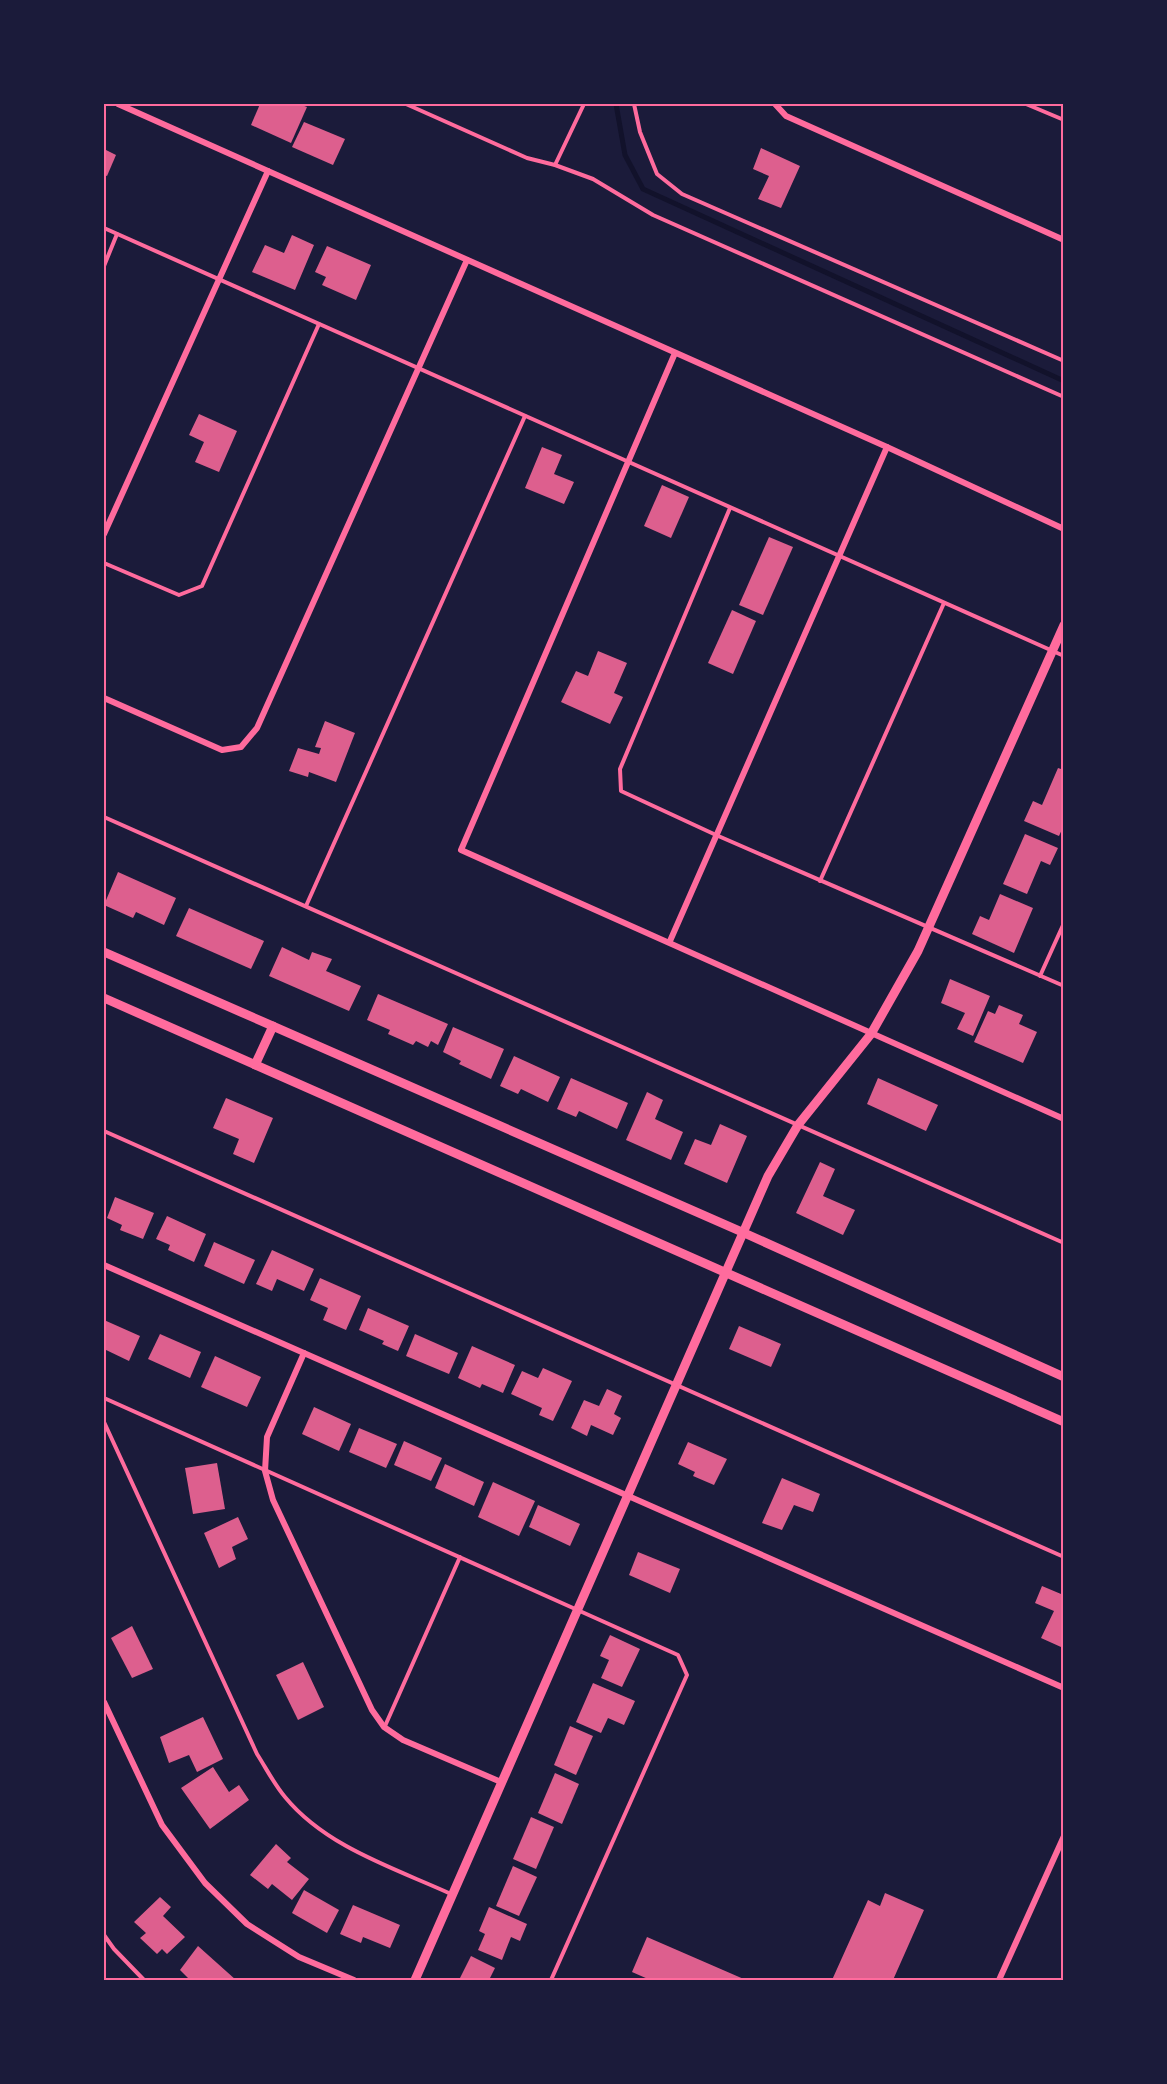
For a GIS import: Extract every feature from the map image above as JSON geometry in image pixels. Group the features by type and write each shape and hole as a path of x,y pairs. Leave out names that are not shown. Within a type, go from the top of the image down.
{"street":[{"path":"118,104 887,447 1064,529"},
{"path":"776,104 786,116 1064,240"},
{"path":"104,534 268,171"},
{"path":"104,698 222,750 241,747 256,728 467,260"},
{"path":"675,353 461,850 670,941 871,1034 1064,1119"},
{"path":"670,941 887,447"},
{"path":"415,1980 768,1176 798,1125 871,1034 918,951 1064,626"},
{"path":"104,952 742,1232 1064,1377"},
{"path":"104,998 1064,1422"},
{"path":"255,1065 273,1026"},
{"path":"104,1264 1064,1688"},
{"path":"303,1353 267,1437 265,1471 273,1500 372,1710 384,1727 403,1740 501,1782"},
{"path":"104,1702 162,1825 205,1883 247,1924 299,1957 354,1980"},
{"path":"999,1980 1064,1836"}],"lane":[{"path":"406,104 528,158 593,179 653,215 1064,396"},
{"path":"555,165 584,104"},
{"path":"634,104 639,132 657,174 682,194 1064,361"},
{"path":"1026,104 1064,120"},
{"path":"104,228 1064,656"},
{"path":"104,266 117,234"},
{"path":"104,563 179,595 202,586 319,324"},
{"path":"306,906 525,416"},
{"path":"730,508 620,769 621,791 716,835 1064,986"},
{"path":"820,880 944,603"},
{"path":"104,818 1064,1243"},
{"path":"1040,976 1064,922"},
{"path":"104,1131 1064,1557"},
{"path":"104,1398 678,1655 687,1675 551,1980"},
{"path":"104,1422 257,1754 285,1796 313,1825 353,1850 452,1894"},
{"path":"384,1727 460,1557"},
{"path":"104,1935 114,1949 144,1980"}],"building":[{"path":"260,104 299,104 307,107 291,143 251,125"},
{"path":"304,122 345,139 333,165 292,147"},
{"path":"761,148 800,166 781,208 758,199 769,176 753,169"},
{"path":"104,149 116,155 107,176 104,175"},
{"path":"292,235 314,245 295,290 252,272 265,245 284,253"},
{"path":"327,246 371,265 356,300 322,285 326,277 315,272"},
{"path":"199,414 237,431 219,472 195,462 204,442 189,435"},
{"path":"542,447 562,455 554,474 574,482 564,504 525,488"},
{"path":"662,485 689,497 671,538 644,526"},
{"path":"769,537 793,547 763,615 739,605"},
{"path":"732,610 756,621 733,674 708,663"},
{"path":"598,651 627,663 614,693 623,697 610,724 561,702 576,671 588,676"},
{"path":"325,721 355,733 336,782 309,772 308,777 289,771 298,748 319,754 321,748 315,747"},
{"path":"1058,768 1064,770 1064,825 1059,836 1024,821 1033,801 1042,805"},
{"path":"1025,834 1058,848 1050,865 1041,861 1027,894 1003,884"},
{"path":"118,872 176,898 164,925 136,912 133,918 104,905"},
{"path":"1000,894 1033,908 1014,953 972,934 980,916 989,920"},
{"path":"189,908 264,941 251,969 176,936"},
{"path":"282,947 309,960 312,952 332,959 326,971 361,986 349,1011 269,976"},
{"path":"950,979 990,996 973,1036 957,1029 965,1013 941,1003"},
{"path":"378,994 448,1024 438,1045 431,1041 428,1047 416,1041 413,1045 388,1034 390,1030 367,1020"},
{"path":"999,1005 1023,1015 1019,1024 1037,1032 1023,1063 974,1042 988,1011 995,1014"},
{"path":"453,1027 504,1049 491,1079 459,1064 461,1061 443,1052"},
{"path":"514,1056 560,1077 548,1102 521,1089 518,1094 500,1086"},
{"path":"571,1078 628,1103 617,1129 579,1111 576,1117 557,1109"},
{"path":"878,1078 938,1105 926,1131 867,1104"},
{"path":"647,1092 663,1100 655,1119 683,1132 671,1160 626,1140"},
{"path":"226,1098 273,1118 254,1163 233,1154 239,1139 213,1128"},
{"path":"720,1124 747,1136 727,1183 684,1164 695,1139 711,1145"},
{"path":"820,1162 835,1169 823,1196 855,1210 843,1235 796,1213"},
{"path":"115,1197 154,1213 143,1239 120,1230 122,1225 107,1218"},
{"path":"167,1216 206,1234 194,1262 168,1250 170,1245 156,1239"},
{"path":"214,1242 255,1260 244,1284 204,1266"},
{"path":"272,1250 314,1269 304,1291 277,1279 272,1291 256,1284"},
{"path":"320,1278 361,1296 346,1330 323,1320 328,1308 310,1300"},
{"path":"368,1308 409,1326 398,1351 382,1344 384,1341 359,1330"},
{"path":"104,1320 140,1336 129,1361 104,1349"},
{"path":"739,1326 781,1344 771,1367 729,1349"},
{"path":"160,1334 201,1352 190,1378 148,1359"},
{"path":"415,1334 458,1353 449,1374 406,1356"},
{"path":"472,1346 515,1365 503,1393 482,1384 480,1388 458,1378"},
{"path":"215,1356 261,1377 247,1407 201,1387"},
{"path":"543,1368 572,1381 553,1421 539,1415 542,1408 511,1394 522,1371 538,1378"},
{"path":"607,1389 622,1396 614,1414 621,1418 613,1435 591,1425 587,1436 571,1428 584,1400 599,1406"},
{"path":"314,1407 351,1424 339,1451 302,1434"},
{"path":"359,1428 397,1444 386,1468 349,1452"},
{"path":"404,1441 442,1458 431,1481 394,1465"},
{"path":"688,1442 727,1459 714,1485 693,1476 695,1472 678,1464"},
{"path":"217,1463 225,1509 193,1514 185,1468"},
{"path":"445,1464 484,1482 474,1506 435,1488"},
{"path":"782,1478 820,1494 813,1512 794,1505 782,1530 762,1523"},
{"path":"493,1482 535,1501 519,1536 478,1517"},
{"path":"538,1505 580,1524 570,1546 529,1527"},
{"path":"238,1517 248,1539 232,1547 236,1559 219,1568 204,1533"},
{"path":"638,1552 680,1569 670,1593 629,1575"},
{"path":"1042,1586 1061,1594 1064,1588 1064,1641 1061,1647 1041,1638 1054,1611 1035,1603"},
{"path":"132,1626 153,1669 132,1678 111,1638"},
{"path":"610,1635 640,1649 622,1687 601,1678 609,1660 600,1656"},
{"path":"303,1662 324,1707 298,1720 276,1675"},
{"path":"593,1683 635,1701 624,1725 608,1718 601,1733 576,1722"},
{"path":"203,1717 223,1759 197,1772 189,1755 169,1763 160,1737"},
{"path":"570,1726 593,1736 576,1775 554,1765"},
{"path":"213,1767 229,1792 239,1785 249,1800 210,1829 181,1788"},
{"path":"555,1773 579,1784 562,1824 538,1813"},
{"path":"531,1817 554,1827 536,1869 513,1859"},
{"path":"276,1844 291,1858 287,1862 309,1879 292,1900 272,1884 268,1889 250,1875"},
{"path":"513,1866 537,1877 519,1916 496,1906"},
{"path":"304,1890 339,1910 327,1933 292,1913"},
{"path":"885,1893 924,1910 893,1980 832,1980 868,1900 880,1906"},
{"path":"160,1897 171,1907 163,1916 185,1937 167,1954 162,1949 157,1954 140,1938 146,1933 134,1922"},
{"path":"353,1905 400,1925 390,1948 363,1937 361,1943 340,1934"},
{"path":"489,1907 527,1924 520,1941 511,1937 502,1960 478,1950 485,1934 479,1931"},
{"path":"647,1937 746,1980 647,1980 632,1972"},
{"path":"198,1946 236,1980 190,1980 180,1970"},
{"path":"471,1956 495,1968 489,1980 459,1980"}],"waterway":[{"path":"616,104 625,155 643,189 1064,381"}]}
